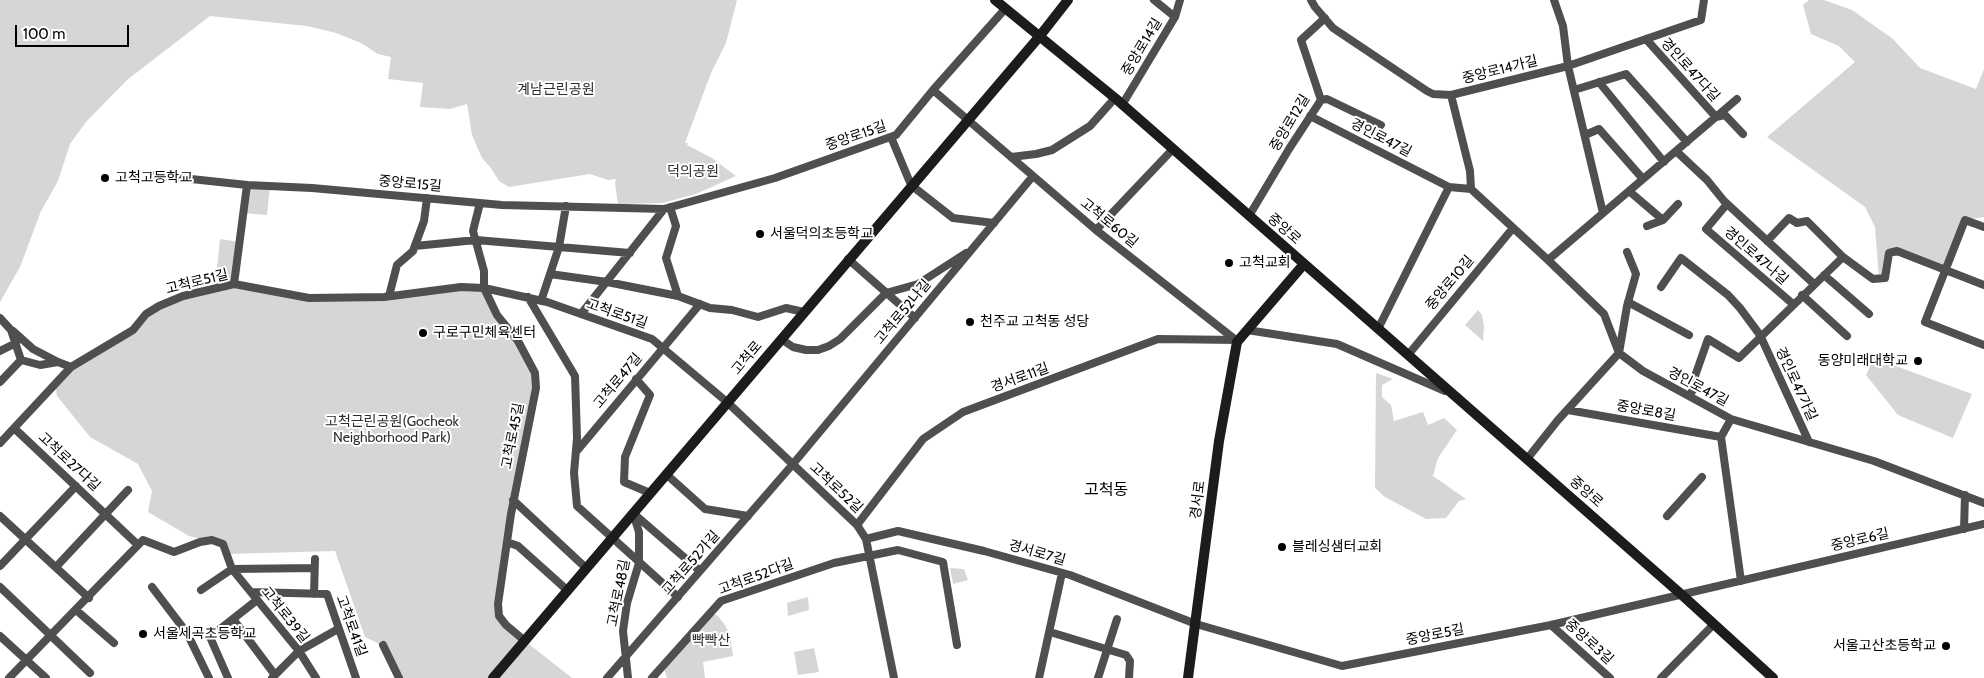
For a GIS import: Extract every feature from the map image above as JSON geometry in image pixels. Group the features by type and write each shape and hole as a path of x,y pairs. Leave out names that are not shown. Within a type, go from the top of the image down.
{"main road":[{"name":"중앙로","path":"995,0 1118,102 1249,216 1682,595 1773,678"},
{"name":"고척로","path":"493,678 968,118 1039,37 1068,0"},
{"name":"경서로","path":"1188,678 1219,441 1237,341 1304,264"}],"street":[{"path":"1154,0 1175,17"},
{"name":"중앙로14길","path":"1011,157 1052,150 1090,126 1118,102 1175,17 1180,0"},
{"name":"중앙로14가길","path":"1312,0 1334,28 1427,91 1433,94 1451,95 1568,66 1701,20 1704,0"},
{"path":"1554,0 1563,26 1568,66 1603,213"},
{"name":"중앙로15길","path":"154,175 246,185 312,188 480,203 667,208 775,178 896,135 1005,9"},
{"name":"중앙로12길","path":"1249,216 1321,100 1301,40 1325,18"},
{"name":"경인로47다길","path":"1646,39 1716,117"},
{"path":"1574,90 1626,74 1687,142"},
{"path":"1599,82 1664,162"},
{"path":"934,90 968,118"},
{"path":"1451,95 1470,171 1471,189 1604,314 1619,353"},
{"path":"1321,100 1328,99 1381,125"},
{"name":"경인로47다길","path":"1548,260 1737,100"},
{"path":"1716,117 1725,115 1742,134"},
{"name":"경인로47길","path":"1310,116 1449,187 1471,189"},
{"name":"고척로60길","path":"968,118 1096,230 1237,341"},
{"path":"1584,135 1599,129 1643,179"},
{"path":"891,137 911,186 954,218 994,223"},
{"path":"1096,230 1172,149"},
{"name":"경인로47나길","path":"1676,151 1707,180 1727,204 1814,284"},
{"name":"고척로52나길","path":"793,464 1033,176"},
{"path":"234,284 246,185"},
{"path":"1378,329 1449,187"},
{"path":"1629,191 1663,220"},
{"path":"389,296 397,265 413,251 415,246 424,222 426,198"},
{"name":"고척로45길","path":"480,203 473,231 484,271 484,288 497,315 518,341 535,373 536,388 513,500 498,604 499,616 506,625 525,640"},
{"path":"1647,226 1663,220 1678,204"},
{"name":"경인로47나길","path":"1727,204 1706,229 1793,304"},
{"path":"541,301 559,247 566,206"},
{"path":"581,314 667,208 676,226 666,258 678,296"},
{"name":"경인로47나길","path":"1767,241 1788,218 1797,224 1807,220 1843,257 1872,279 1885,278 1889,253 1897,251 1945,270"},
{"path":"1984,227 1965,220 1925,322 1984,345"},
{"name":"중앙로10길","path":"1408,355 1513,228"},
{"path":"415,246 476,240 630,253"},
{"path":"781,338 793,347 806,350 818,350 830,346 840,339 886,293 918,284 974,247"},
{"path":"1526,459 1619,353 1628,302 1636,274 1627,252"},
{"name":"경인로47나길","path":"1760,335 1843,257"},
{"name":"경인로47가길","path":"1661,287 1682,258 1728,295 1760,335 1809,442"},
{"path":"848,259 915,318"},
{"path":"1945,270 1984,285"},
{"path":"550,274 607,282 678,296 710,308 732,310 758,317 786,308 804,312"},
{"path":"1824,275 1869,314"},
{"name":"고척로51길","path":"0,443 71,368 133,330 146,314 158,306 183,296 234,284 310,298 389,296 461,287 484,288 528,297 652,339 727,402"},
{"name":"경인로47나길","path":"1802,296 1847,336"},
{"name":"고척로47길","path":"528,297 575,376 576,452 574,473 577,506 612,538"},
{"path":"1628,302 1689,335"},
{"name":"고척로47길","path":"576,452 700,304"},
{"path":"0,318 25,343 48,358 71,368"},
{"path":"11,330 22,360"},
{"path":"1247,330 1337,344 1452,394"},
{"name":"경인로47가길","path":"1689,396 1697,384 1694,379 1708,339 1739,358 1760,335"},
{"name":"경서로11길","path":"857,525 923,439 963,412 1158,340 1237,341"},
{"path":"0,351 16,343"},
{"name":"경인로47길","path":"1619,353 1643,371 1731,419 1874,461 1984,503"},
{"path":"22,360 40,365 58,362"},
{"path":"0,382 22,360"},
{"path":"636,379 650,395 625,457 624,482 650,493"},
{"name":"고척로52길","path":"727,402 857,525 866,539 894,678"},
{"name":"중앙로8길","path":"1568,410 1721,437"},
{"path":"1731,419 1721,437 1742,581"},
{"name":"고척로27다길","path":"14,428 106,515 141,543"},
{"name":"고척로52가길","path":"607,678 793,464"},
{"path":"666,474 705,510 748,516"},
{"path":"1667,516 1702,477"},
{"path":"0,566 76,486"},
{"path":"56,567 128,490"},
{"path":"1964,528 1965,495"},
{"path":"513,500 586,568"},
{"path":"633,513 700,571"},
{"name":"고척로48길","path":"628,678 623,631 627,604 639,563 639,532 633,513"},
{"path":"0,516 89,598"},
{"name":"중앙로6길","path":"1682,595 1984,524"},
{"name":"경서로7길","path":"866,539 898,531 984,551 1062,573 1196,624"},
{"path":"612,538 678,597"},
{"name":"고척로39길","path":"141,543 174,552 200,542 212,540 222,544 232,569 299,651 316,678"},
{"path":"507,542 518,546 567,590"},
{"path":"9,678 141,543"},
{"name":"고척로52다길","path":"652,678 721,601 834,563 898,550 943,562 956,645"},
{"name":"고척로41길","path":"314,594 315,559"},
{"name":"고척로39길","path":"232,569 314,568"},
{"path":"202,590 232,569"},
{"path":"1040,678 1062,573"},
{"path":"0,587 90,672"},
{"path":"152,587 187,632 209,678"},
{"name":"고척로41길","path":"251,592 327,594 356,678"},
{"name":"중앙로5길","path":"1196,624 1342,666 1551,626 1682,595"},
{"path":"228,678 210,637 257,600"},
{"path":"76,610 114,643"},
{"path":"233,619 274,676 299,651 338,629"},
{"path":"1098,678 1117,619"},
{"path":"1661,678 1714,624"},
{"name":"중앙로3길","path":"1551,626 1610,678"},
{"path":"1050,632 1126,655 1130,661 1129,678"},
{"path":"0,636 46,678"},
{"path":"382,646 399,678"}],"green space":[{"name":"계남근린공원","path":"0,0 737,0 726,43 711,73 685,143 712,158 736,176 696,194 662,203 618,204 616,179 608,180 590,174 509,187 499,181 482,158 472,135 467,104 450,109 420,107 423,83 388,79 391,57 378,54 361,43 336,33 307,26 210,16 127,80 86,122 70,144 58,181 41,211 20,267 0,302"},
{"path":"1809,0 1824,0 1852,10 1893,39 1920,68 1976,89 1984,69 1984,217 1965,220 1945,270 1897,251 1889,253 1885,278 1879,279 1875,227 1865,207 1767,137 1855,62 1839,46 1811,34 1803,5"},
{"path":"247,185 270,186 267,215 243,213"},
{"name":"고척근린공원(Gocheok Neighborhood Park)","path":"220,239 239,242 234,284 309,298 484,288 535,373 511,514 499,616 525,641 572,678 399,678 383,646 365,637 335,551 228,554 222,544 189,536 148,512 152,491 138,464 90,437 57,396 55,384 71,367 104,347 159,306 215,288"},
{"path":"1478,310 1482,315 1484,326 1483,341 1465,325"},
{"path":"1874,358 1972,394 1953,438 1898,415 1866,375"},
{"path":"1376,373 1393,379 1382,385 1382,397 1391,405 1394,421 1423,412 1428,425 1444,418 1457,430 1438,458 1433,476 1466,499 1459,501 1446,518 1426,519 1385,497 1375,488"},
{"path":"950,568 964,569 968,580 953,584"},
{"path":"808,597 809,610 788,616 787,603"},
{"name":"빡빡산","path":"710,614 717,615 725,625 730,635 733,656 703,662 705,678 667,678 663,665"},
{"path":"814,648 819,672 798,675 794,652"}],"place":[{"name":"고척고등학교","path":"105,178"},
{"name":"서울덕의초등학교","path":"760,234"},
{"name":"고척교회","path":"1229,263"},
{"name":"천주교 고척동 성당","path":"970,322"},
{"name":"구로구민체육센터","path":"423,333"},
{"name":"동양미래대학교","path":"1918,361"},
{"name":"블레싱샘터교회","path":"1282,547"},
{"name":"서울세곡초등학교","path":"143,634"},
{"name":"서울고산초등학교","path":"1946,646"}],"district":[{"name":"고척동","path":"1106,490"}],"park label":[{"name":"덕의공원","path":"693,172"}]}
